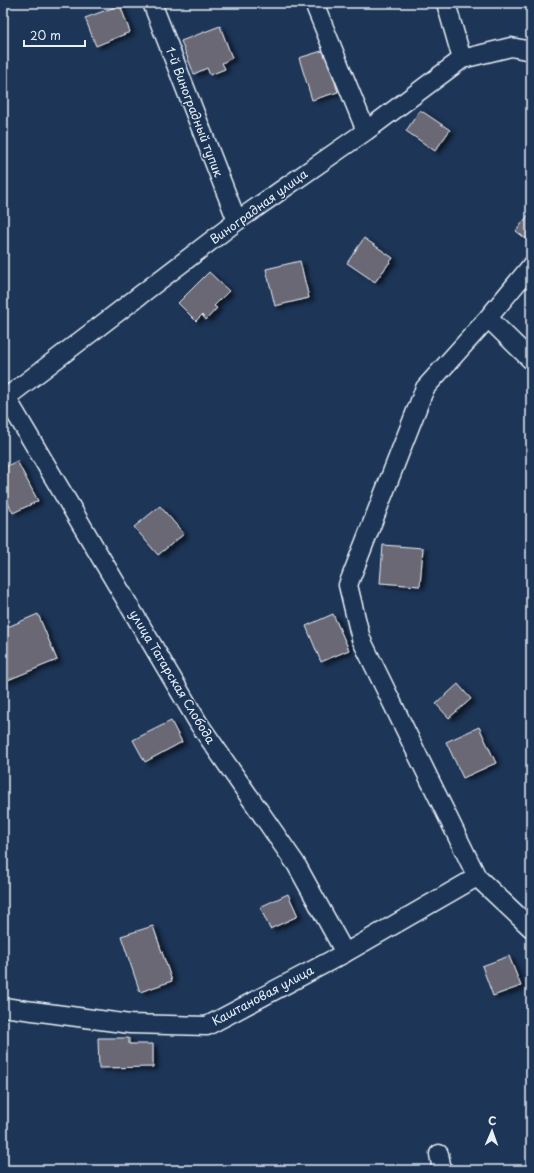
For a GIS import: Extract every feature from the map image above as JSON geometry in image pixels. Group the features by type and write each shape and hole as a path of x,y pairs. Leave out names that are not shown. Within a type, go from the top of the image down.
{"street":[{"name":"1-й Виноградный тупик","path":"152,3 237,221"},
{"path":"314,3 366,131"},
{"path":"446,3 462,59"},
{"name":"Виноградная улица","path":"5,399 237,221 366,131 462,59 511,47 531,51"},
{"path":"531,266 488,318 425,388 348,585 361,639 477,877 531,928"},
{"path":"488,318 531,360"},
{"name":"улица Татарская Слобода","path":"5,399 199,724 296,864 345,953"},
{"name":"Каштановая улица","path":"3,1007 130,1024 207,1026 345,953 477,877"}],"building":[{"path":"120,5 130,32 96,46 85,18"},
{"path":"220,26 232,58 222,63 225,69 210,75 207,68 194,74 181,41"},
{"path":"325,50 338,92 312,100 299,58"},
{"path":"420,110 450,130 435,151 406,131"},
{"path":"529,214 531,215 531,232 526,239 516,231"},
{"path":"364,238 393,258 375,282 347,263"},
{"path":"300,261 309,298 275,306 266,269"},
{"path":"209,272 229,291 214,306 217,308 206,320 202,315 196,321 178,303"},
{"path":"17,461 38,501 13,513 3,493 3,468"},
{"path":"160,506 184,534 158,555 134,527"},
{"path":"383,545 423,548 420,586 380,583"},
{"path":"38,614 57,660 3,682 3,629"},
{"path":"333,614 349,650 321,662 306,626"},
{"path":"458,684 471,699 449,718 436,704"},
{"path":"171,721 182,742 145,762 133,740"},
{"path":"479,727 496,763 463,778 446,742"},
{"path":"288,894 298,916 270,929 260,907"},
{"path":"153,926 172,981 140,992 121,936"},
{"path":"509,956 521,986 493,996 482,966"},
{"path":"98,1038 129,1038 129,1044 153,1044 153,1067 99,1068"}]}
